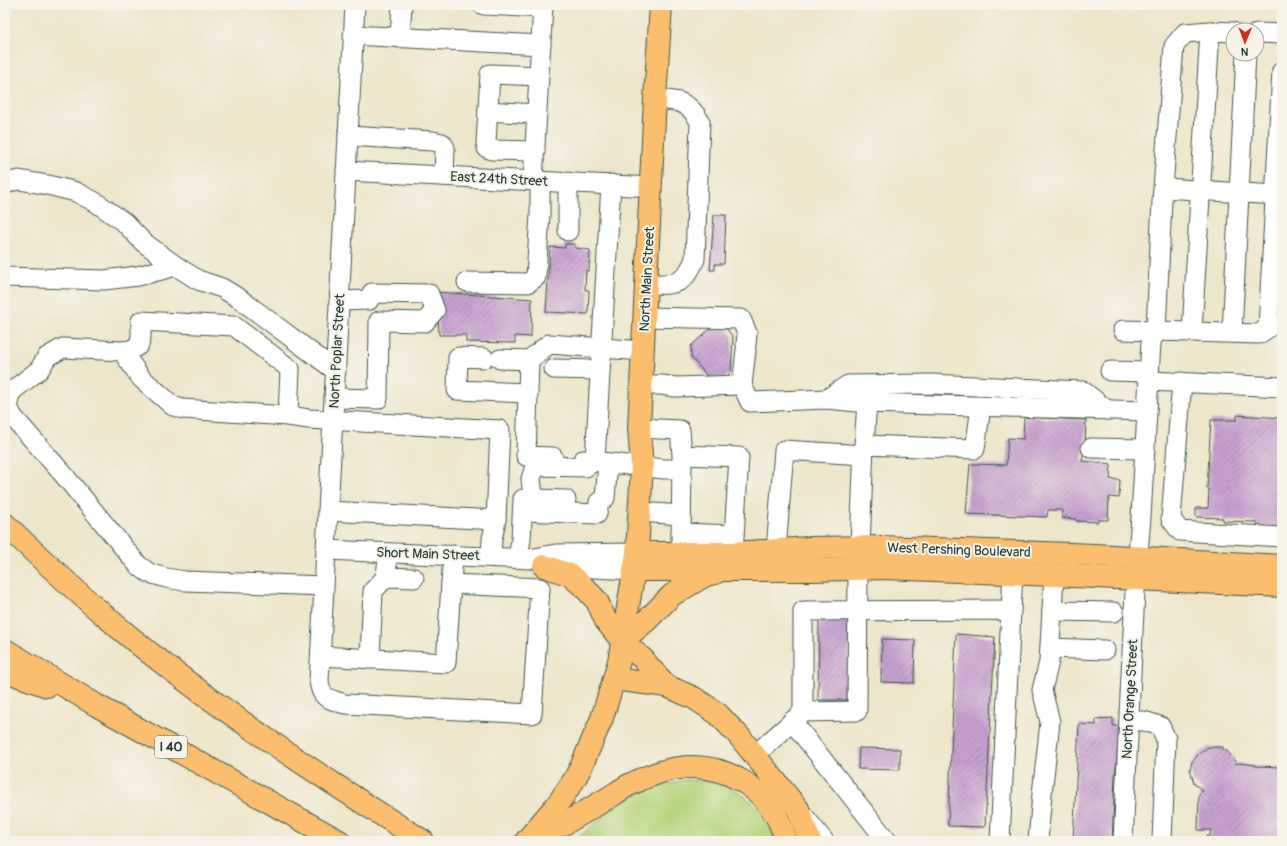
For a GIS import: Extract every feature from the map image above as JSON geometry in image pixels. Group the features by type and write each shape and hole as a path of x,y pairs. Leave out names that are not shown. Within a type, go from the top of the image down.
{"main road":[{"name":"North Main Street","path":"526,841 559,802 577,774 602,718 619,661 638,564 642,466 639,428 661,5"},
{"path":"5,524 119,628 180,676 268,741 313,772 423,841"},
{"name":"West Pershing Boulevard","path":"638,564 682,543 732,553 859,558 889,547 1282,566"},
{"name":"West Pershing Boulevard","path":"638,564 732,553 809,548 859,558 885,568 1282,586"},
{"path":"622,641 646,621 672,595 706,575 732,553"},
{"path":"530,561 570,575 585,588 596,601 606,621 622,641 643,659 667,686"},
{"name":"I 40","path":"5,650 96,705 339,841"},
{"path":"5,671 96,705"},
{"path":"614,679 667,686 694,698 718,714 739,736 798,809 810,841"},
{"path":"534,841 628,786 656,773 684,767 701,767 721,771 748,784 761,796 775,813 784,832 786,841"}],"street":[{"name":"North Poplar Street","path":"355,5 319,681 323,696 345,704 532,714 540,588"},
{"path":"400,38 402,5"},
{"path":"467,282 528,284 536,277 540,214 536,181 535,152 543,7 483,5"},
{"path":"1192,332 1210,31"},
{"name":"North Orange Street","path":"1123,841 1136,580 1151,342 1156,331 1174,46 1185,33 1225,32"},
{"path":"1265,33 1282,34"},
{"path":"353,35 541,45"},
{"path":"1232,333 1246,62"},
{"path":"1123,330 1260,334 1268,328 1282,70"},
{"path":"535,152 492,150 488,148 486,143 490,74 539,76"},
{"path":"646,284 671,284 681,280 691,269 695,259 700,122 696,114 683,103 676,100 655,99"},
{"path":"488,111 537,114"},
{"path":"348,136 432,141 442,143 445,148 444,176"},
{"name":"East 24th Street","path":"346,171 652,186"},
{"path":"5,185 9,182 19,180 76,192 97,203 125,223 143,242 176,266 198,280 222,288 240,299 336,371"},
{"path":"568,182 568,231"},
{"path":"601,462 586,467 535,466 531,479 533,495 538,499 599,502 605,498 601,462 600,370 611,184"},
{"path":"1164,188 1276,195"},
{"path":"5,277 104,280 138,276 176,266"},
{"path":"334,409 378,399 380,321 425,322 435,310 429,294 372,294 369,300 339,301"},
{"path":"645,317 740,319 747,333 742,385 750,402 827,399 866,403 1147,411"},
{"path":"289,411 290,369 234,326 141,321 141,337 139,345 131,350 63,348 47,358 39,370 12,391 8,400 9,409 13,417 63,474 138,565 149,573 185,581 324,586"},
{"path":"528,393 457,390 458,357 529,360 550,344 643,351"},
{"path":"122,350 140,378 173,406 183,409 289,411 334,409 500,430 496,520 492,539 491,557"},
{"path":"451,584 540,588 521,540 526,456 529,360"},
{"path":"554,369 600,370"},
{"path":"1110,371 1182,382 1282,387"},
{"path":"1182,382 1171,519 1180,531 1282,537"},
{"path":"827,399 848,385 931,384 1083,391 1107,410"},
{"path":"642,385 662,385 675,387 742,385"},
{"path":"755,755 798,716 857,711 859,558 866,403"},
{"path":"776,551 784,450 976,449 981,407"},
{"path":"639,428 680,430 682,462 682,543"},
{"path":"1091,448 1145,449"},
{"path":"526,456 664,469 682,462 739,457 732,553"},
{"path":"523,511 597,514 599,502"},
{"path":"328,511 496,520"},
{"path":"640,512 681,514"},
{"path":"1141,517 1171,519"},
{"name":"Short Main Street","path":"326,550 491,557 530,561 638,564"},
{"path":"370,659 373,591 386,577 388,552"},
{"path":"321,656 446,663 453,555"},
{"path":"1000,841 1014,573"},
{"path":"1038,841 1050,722 1042,690 1049,662 1054,575"},
{"path":"386,577 414,578"},
{"path":"887,841 798,716 803,611 1011,610"},
{"path":"1052,610 1114,612"},
{"path":"1050,648 1105,650"},
{"path":"1129,721 1144,721 1160,726 1166,739 1162,841"},
{"path":"798,809 824,841"}],"green space":[{"path":"684,780 719,783 741,794 757,807 763,815 775,841 574,841 619,803 652,788"}],"building":[{"path":"1011,5 1011,8 972,6"},
{"path":"714,215 726,215 724,264 715,264 715,270 710,270"},
{"path":"565,244 575,244 575,248 590,250 589,271 586,270 585,290 589,290 588,314 546,312 550,247 565,248"},
{"path":"437,292 532,299 531,337 515,336 515,343 466,342 466,335 439,335"},
{"path":"712,327 725,327 733,337 731,372 723,380 710,379 691,357 691,346"},
{"path":"1237,415 1282,418 1282,529 1257,527 1257,522 1223,521 1223,518 1196,517 1196,508 1208,508 1209,489 1207,489 1211,420 1237,420"},
{"path":"1024,417 1086,420 1085,447 1082,461 1111,464 1110,479 1120,480 1119,498 1109,497 1108,520 1098,520 1098,522 1076,521 1076,519 1062,518 1062,510 1048,510 1047,517 966,514 970,464 1006,465 1008,438 1023,439"},
{"path":"819,619 850,620 847,700 818,700"},
{"path":"956,634 995,637 985,827 948,826"},
{"path":"882,639 915,640 914,683 881,682"},
{"path":"1113,718 1113,726 1120,726 1115,777 1112,841 1073,841 1079,724 1096,725 1096,719"},
{"path":"1208,747 1223,747 1223,750 1227,751 1234,759 1236,764 1282,767 1282,841 1206,841 1207,836 1210,836 1211,830 1198,830 1199,794 1203,791 1194,783 1190,769 1192,762"},
{"path":"859,748 900,749 900,770 858,769"}]}
